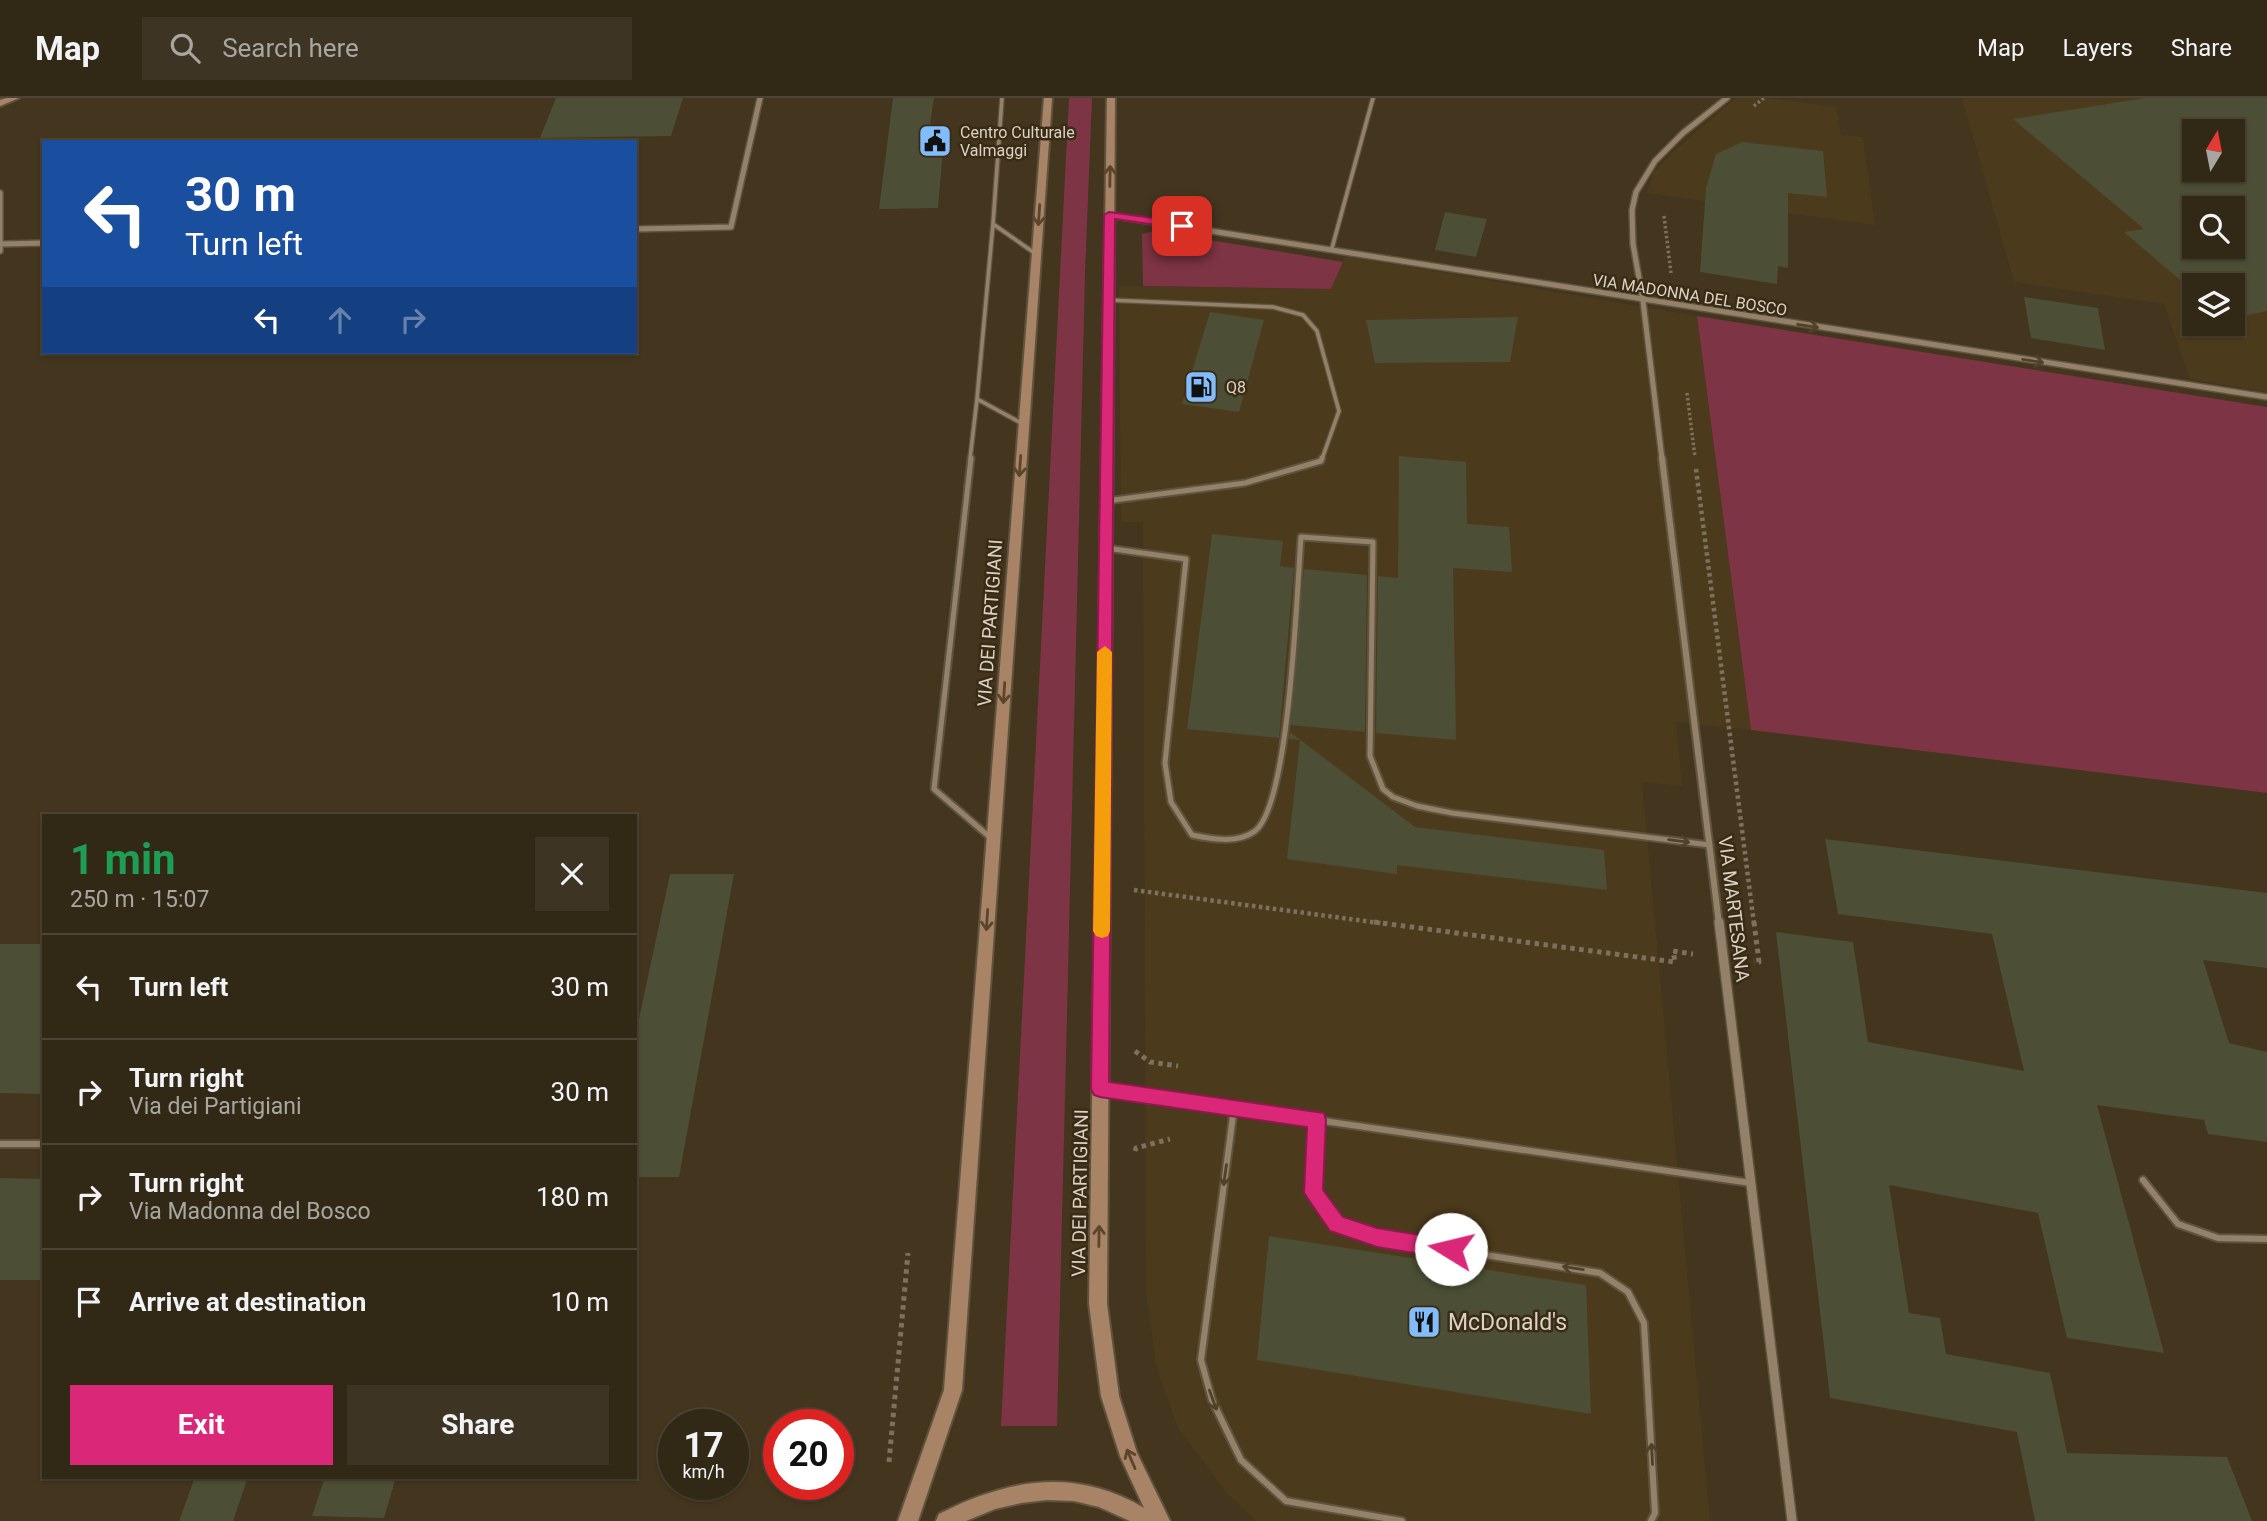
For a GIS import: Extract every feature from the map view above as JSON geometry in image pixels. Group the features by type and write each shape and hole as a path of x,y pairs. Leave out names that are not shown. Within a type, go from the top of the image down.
{"street":[{"path":"0,103 15,98"},
{"path":"637,229 731,227 760,98"},
{"name":"VIA DEI PARTIGIANI","path":"908,1521 953,1390 1048,98"},
{"name":"VIA DEI PARTIGIANI","path":"1111,98 1098,1304 1110,1396 1129,1456 1160,1521"},
{"name":"VIA MARTESANA","path":"1727,98 1660,156 1636,189 1631,230 1643,301 1792,1521"},
{"path":"0,193 1,248 42,243"},
{"name":"VIA MADONNA DEL BOSCO","path":"1109,215 1332,247 1643,301 2267,397"},
{"path":"946,1521 971,1506 1001,1495 1038,1490 1072,1491 1106,1500 1148,1521"}],"lane":[{"path":"993,840 933,789 977,399 1002,98"},
{"path":"1332,247 1373,98"},
{"path":"993,224 1036,254"},
{"path":"1106,501 1245,483 1321,461 1339,411 1317,331 1303,315 1273,307 1108,300"},
{"path":"977,399 1023,425"},
{"path":"1106,548 1186,559 1166,785 1171,805 1192,835 1213,839 1251,834 1261,828 1274,801 1283,751 1301,537 1373,542 1370,756 1377,778 1386,792 1413,804 1452,813 1710,845"},
{"path":"1100,1089 1751,1183"},
{"path":"1234,1108 1201,1360 1212,1400 1241,1460 1286,1501 1402,1521"},
{"path":"1317,1120 1314,1193 1337,1225 1377,1238 1600,1273 1628,1292 1644,1323 1655,1513 1651,1521"},
{"path":"0,1144 42,1144"},
{"path":"2143,1180 2178,1224 2218,1238 2267,1239"}],"path":[{"path":"1745,113 1764,98"},
{"path":"1664,215 1676,306"},
{"path":"1132,889 1675,962 1673,951 1759,962 1686,388"},
{"path":"888,1474 908,1254"}],"shaded area":[{"path":"1069,98 1092,98 1085,274 1057,1426 1001,1426"},
{"path":"1736,98 1768,98 1836,107 1841,135 1863,137 1875,225 1646,193 1654,172 1674,151"},
{"path":"1962,98 2267,98 2267,392 2190,379 2164,304 2014,282"},
{"path":"1155,231 1343,262 1331,289 1143,286 1142,234"},
{"path":"1345,256 1697,316 1751,730 1676,722 1682,786 1642,782 1710,1521 1256,1521 1226,1492 1178,1428 1156,1366 1146,1291 1143,522 1121,522 1119,286 1331,289"},
{"path":"1697,316 2267,407 2267,793 1751,730"}],"building":[{"path":"556,98 683,98 671,136 540,138"},
{"path":"893,98 934,98 930,124 945,126 938,208 879,209"},
{"path":"2145,98 2267,98 2267,311 2245,316 2245,273 2182,273 2182,282 2124,232 2144,229 2013,119"},
{"path":"1742,142 1823,151 1827,197 1788,193 1788,268 1778,266 1777,284 1700,272 1706,188 1716,154"},
{"path":"1445,212 1487,219 1476,257 1435,250"},
{"path":"2024,297 2098,308 2105,350 2031,338"},
{"path":"1210,312 1264,320 1239,412 1182,404"},
{"path":"1518,317 1510,362 1375,363 1366,320"},
{"path":"1399,456 1466,462 1467,524 1509,527 1512,572 1453,568 1456,740 1376,733 1378,576 1398,578"},
{"path":"1212,534 1283,541 1280,566 1294,568 1279,738 1187,729"},
{"path":"1304,569 1367,575 1365,732 1291,725"},
{"path":"1290,732 1415,827 1604,850 1607,890 1397,865 1397,874 1287,859 1300,740 1289,739"},
{"path":"1825,839 2267,893 2267,968 2203,960 2229,1043 2267,1052 2267,1142 2208,1134 2204,1120 2097,1105 2164,1353 2067,1338 2038,1213 1889,1185 1909,1313 1940,1318 1946,1354 2050,1373 2067,1453 2227,1457 2252,1521 2035,1521 2017,1432 1830,1398 1776,932 1853,942 1868,1042 2024,1071 1992,934 1838,914"},
{"path":"670,874 734,874 679,1177 637,1177 637,1028"},
{"path":"0,944 42,944 42,1094 0,1093"},
{"path":"0,1178 42,1179 42,1280 0,1280"},
{"name":"McDonald's","path":"1269,1236 1586,1285 1591,1414 1257,1360"},
{"path":"194,1479 247,1479 233,1521 179,1521"},
{"path":"324,1479 395,1479 384,1518 312,1516"}],"slow traffic":[{"path":"1102,931 1105,652"}],"place":[{"name":"Centro Culturale Valmaggi","path":"935,141"},
{"name":"Q8","path":"1201,387"},
{"name":"McDonald's","path":"1424,1322"}],"route":[{"path":"1182,226 1109,215 1100,1089 1317,1120 1314,1193 1337,1225 1377,1238 1451,1249"}]}
